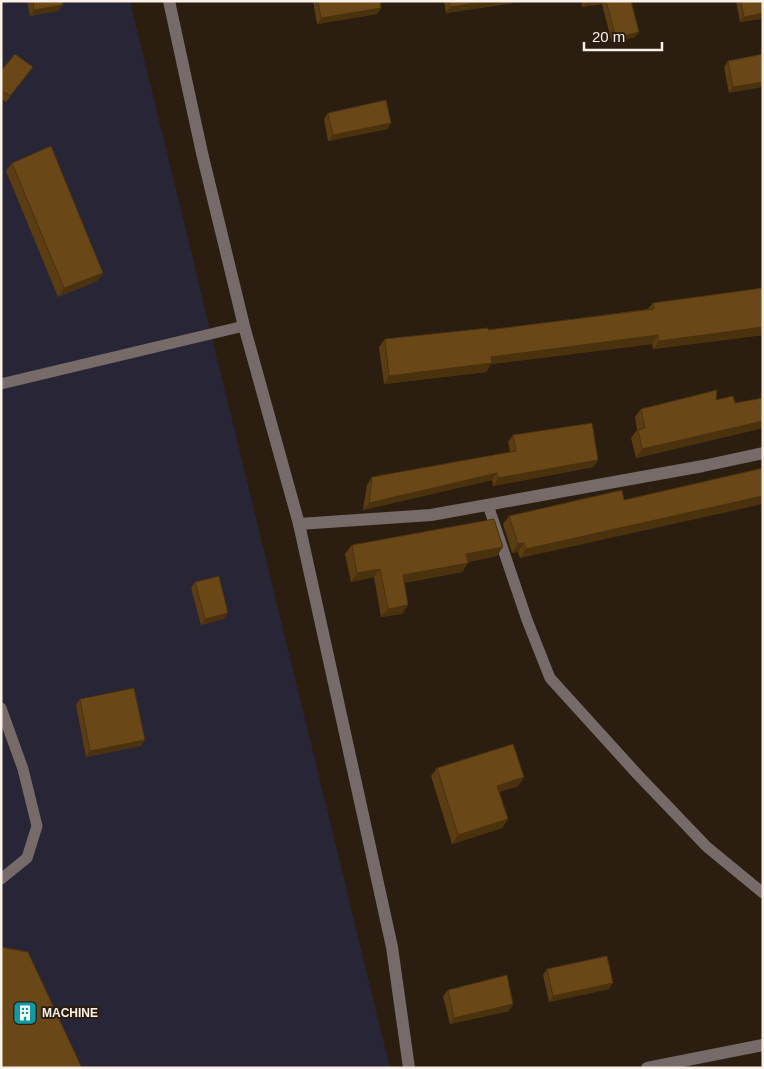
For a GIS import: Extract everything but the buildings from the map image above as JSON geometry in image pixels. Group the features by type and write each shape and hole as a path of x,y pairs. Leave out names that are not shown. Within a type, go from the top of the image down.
{"street":[{"path":"168,1 202,154 244,326 299,524 392,947 409,1068"},
{"path":"299,524 431,514 703,466 763,453"},
{"path":"647,1068 763,1045"}],"lane":[{"path":"1,384 244,326"},
{"path":"488,505 527,620 550,678 638,775 707,846 763,893"},
{"path":"1,708 23,769 37,826 27,858 1,879"}],"shaded area":[{"path":"1,1 130,1 390,1068 1,1068"}],"place":[{"name":"MACHINE","path":"25,1013"}]}
